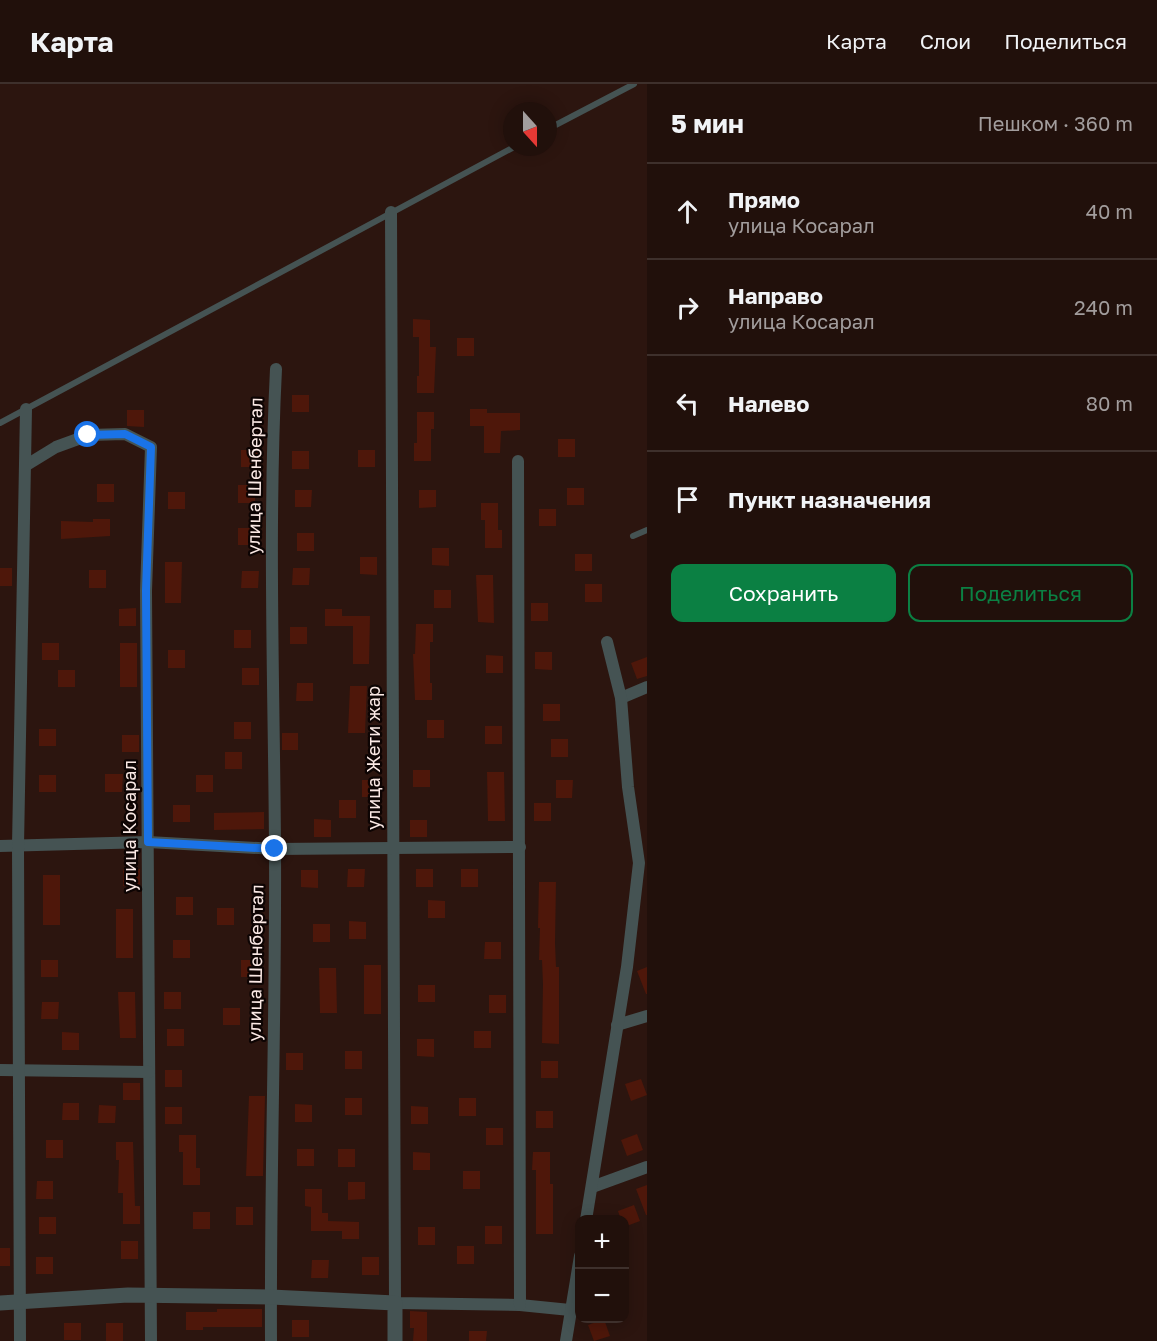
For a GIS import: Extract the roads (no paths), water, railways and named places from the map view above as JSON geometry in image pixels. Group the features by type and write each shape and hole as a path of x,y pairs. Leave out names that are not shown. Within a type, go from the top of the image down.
{"street":[{"name":"улица Жети жар","path":"391,212 395,1304"},
{"name":"улица Шенбертал","path":"271,1341 275,849 271,458 276,369"},
{"path":"20,1341 18,846 26,409"},
{"name":"улица Косарал","path":"25,466 56,447 88,435 125,434 151,447 146,591 151,1341"},
{"path":"518,461 520,1305"},
{"path":"587,1215 643,862 628,787 621,698 607,642"},
{"path":"621,698 647,687"},
{"path":"0,846 148,842 275,849 520,847"},
{"path":"617,1025 647,1016"},
{"path":"0,1070 149,1072"},
{"path":"592,1187 647,1167"},
{"path":"566,1341 577,1269"},
{"path":"0,1303 128,1295 271,1297 395,1304 520,1305 570,1310"},
{"path":"395,1304 395,1341"}],"lane":[{"path":"557,124 634,84"},
{"path":"0,423 503,153"},
{"path":"633,536 647,530"}]}
